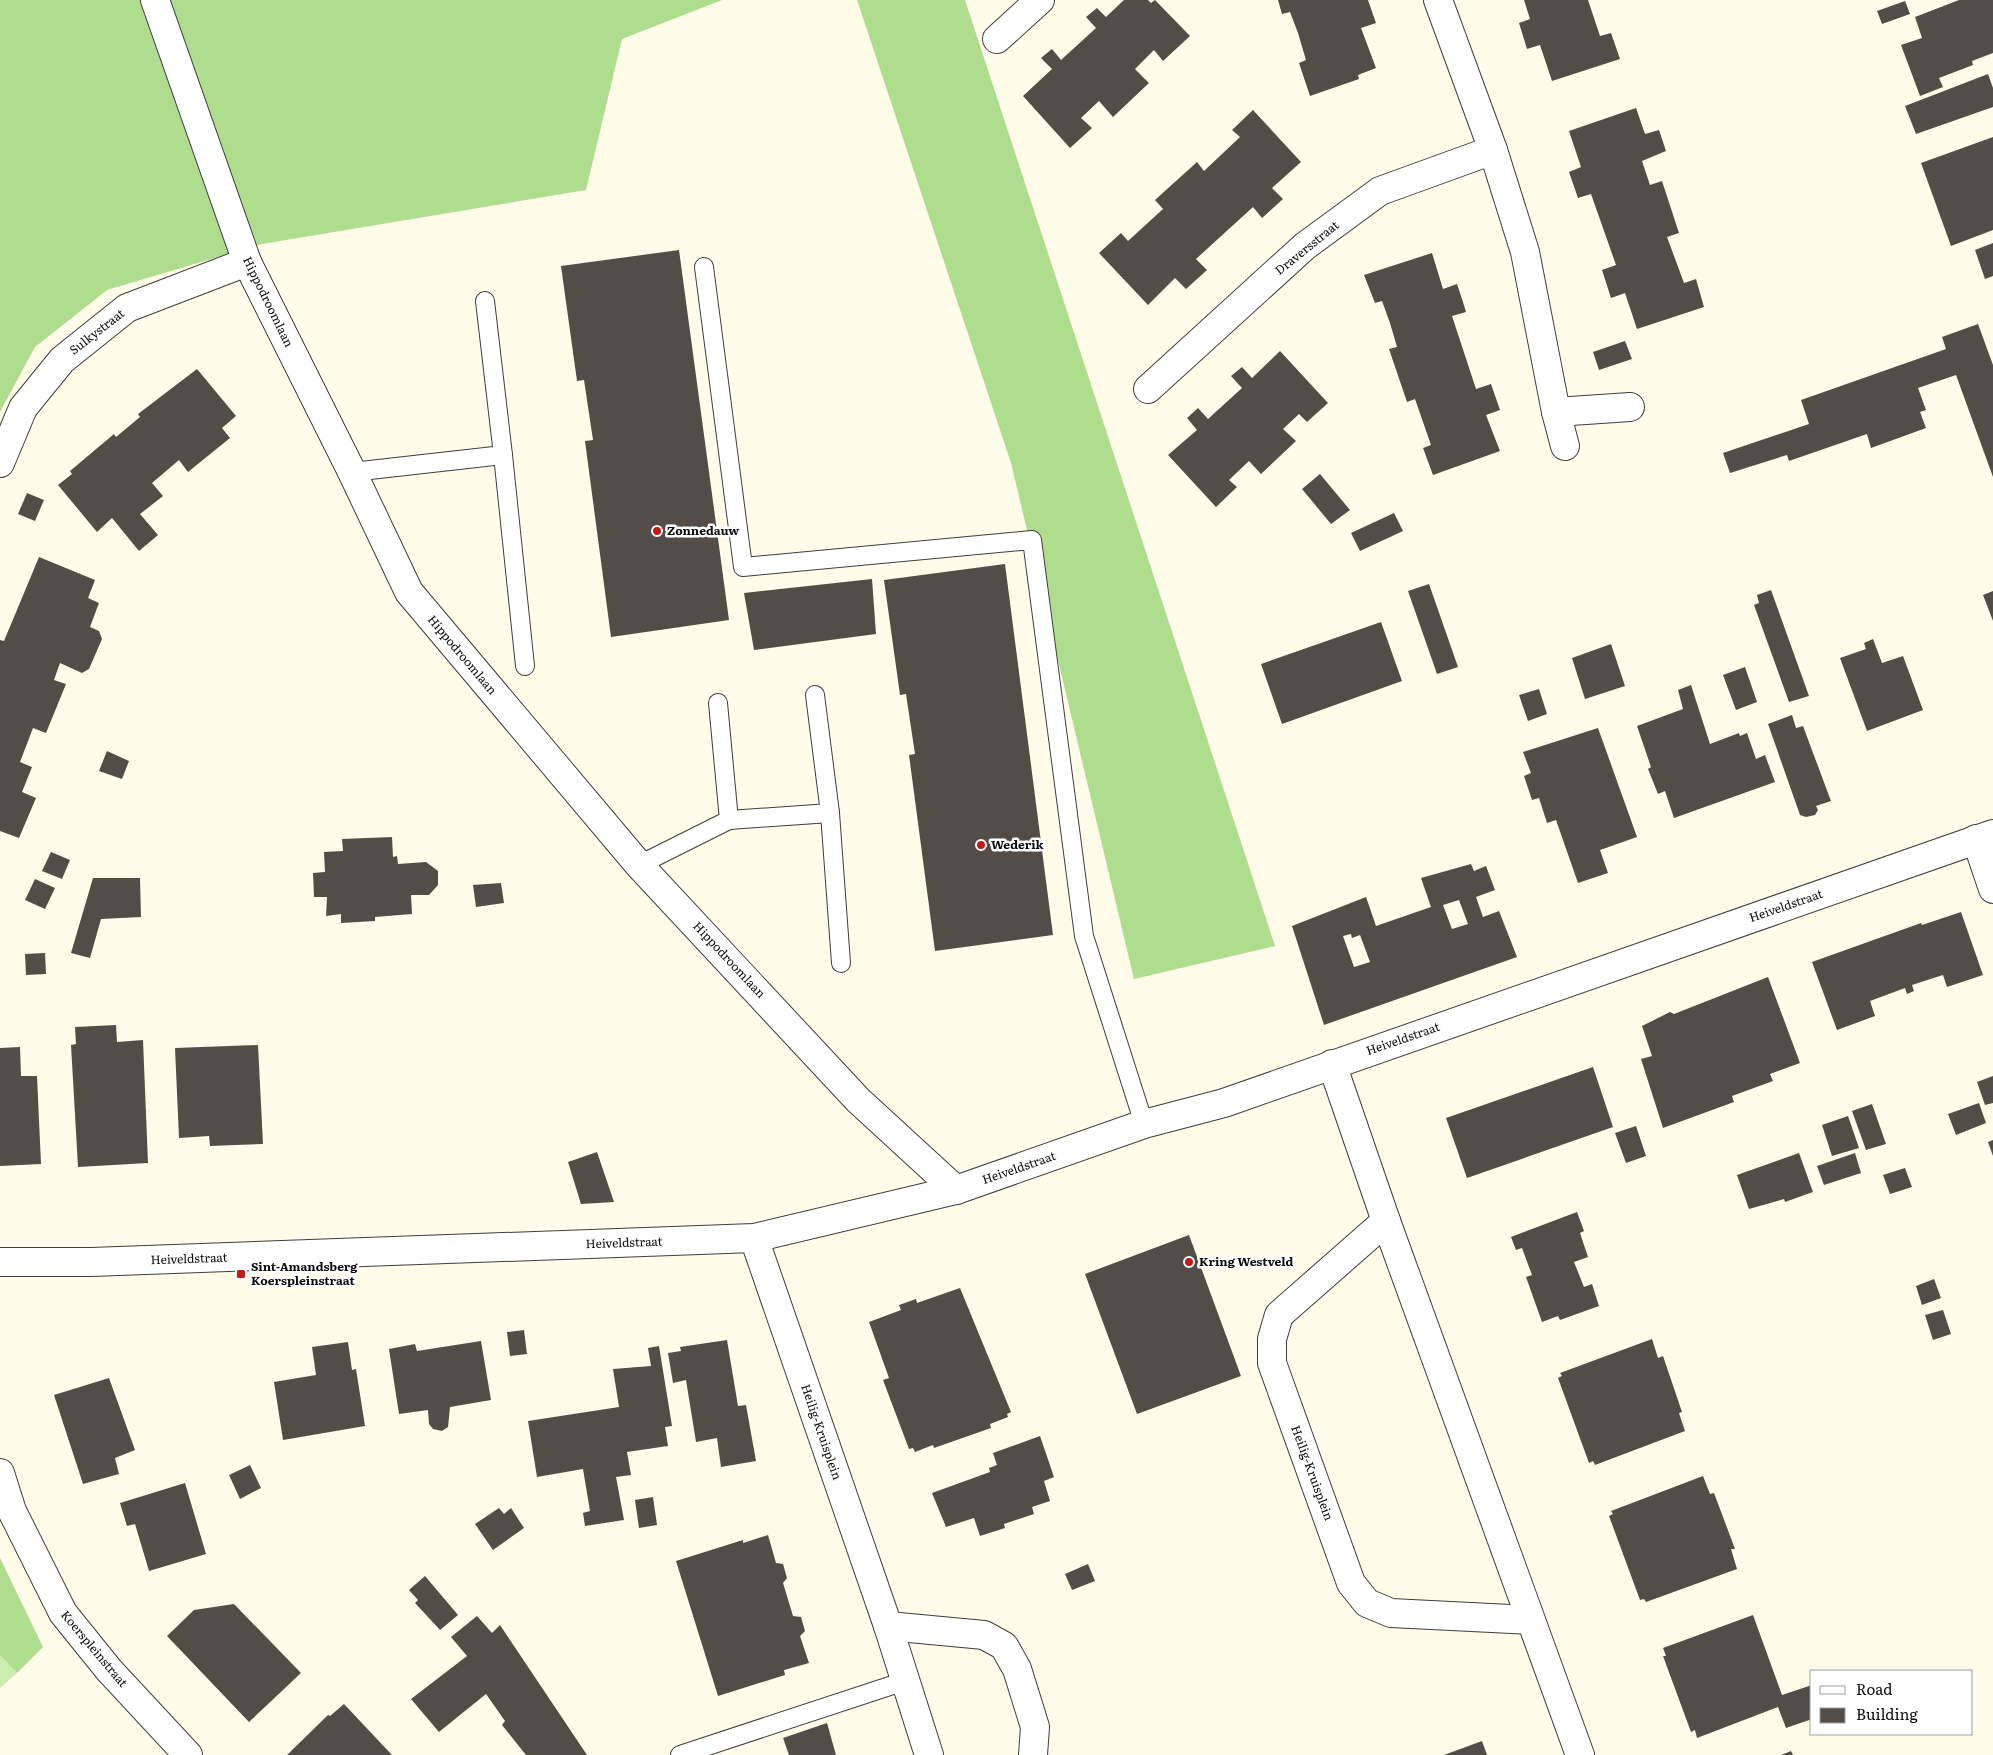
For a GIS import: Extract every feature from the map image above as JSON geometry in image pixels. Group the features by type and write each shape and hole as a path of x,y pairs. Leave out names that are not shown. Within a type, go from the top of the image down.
{"street":[{"name":"Hippodroomlaan","path":"155,0 247,262 352,472 409,592 639,865 858,1100 956,1190"},
{"path":"997,39 1040,0"},
{"path":"1438,0 1493,150 1525,252 1556,412 1565,446"},
{"name":"Draversstraat","path":"1148,389 1305,246 1380,191 1493,150"},
{"name":"Sulkystraat","path":"0,463 23,408 62,360 127,308 247,262"},
{"path":"1556,412 1630,407"},
{"path":"1985,837 1993,889"},
{"name":"Heiveldstraat","path":"0,1262 91,1262 754,1238 956,1190 1144,1124 1224,1102 1985,837"},
{"path":"1332,1064 1386,1221 1580,1755"},
{"name":"Heilig-Kruisplein","path":"1386,1221 1279,1315 1272,1340 1272,1363 1352,1583 1367,1603 1391,1613 1530,1620"},
{"name":"Heilig-Kruisplein","path":"754,1238 888,1626 929,1755"},
{"name":"Koerspleinstraat","path":"0,1473 12,1511 63,1613 109,1670 188,1755"},
{"path":"888,1626 984,1635 1004,1646 1017,1669 1035,1727 1033,1755"}],"lane":[{"path":"704,267 743,566 1032,540 1084,936 1144,1124"},
{"path":"485,301 525,666"},
{"path":"352,472 503,455"},
{"path":"815,695 830,813 841,963"},
{"path":"718,703 729,820"},
{"path":"639,865 729,820 830,813"},
{"path":"680,1755 905,1681"}],"green space":[{"path":"0,0 722,0 622,39 586,190 262,244 107,290 35,347 0,412"},
{"path":"857,0 965,0 1275,946 1134,979 1011,463"},
{"path":"0,1558 43,1647 17,1673 0,1655"},
{"path":"0,1655 17,1673 0,1688"}],"building":[{"path":"1124,0 1148,0 1151,3 1155,0 1190,36 1163,61 1154,50 1135,69 1149,83 1113,117 1099,101 1081,118 1092,128 1070,148 1023,96 1052,69 1041,58 1052,49 1061,60 1096,28 1086,17 1097,8 1106,17"},
{"path":"1278,0 1368,0 1376,23 1361,28 1376,68 1358,75 1359,79 1310,96 1299,63 1306,60 1298,33 1290,12 1282,14"},
{"path":"1524,0 1588,0 1600,36 1611,33 1620,59 1552,81 1540,45 1527,49 1519,23 1530,19"},
{"path":"1959,0 1993,0 1993,53 1972,61 1973,65 1939,78 1943,87 1920,96 1901,45 1922,38 1915,17"},
{"path":"1905,1 1910,14 1882,24 1877,11"},
{"path":"1988,74 1993,88 1993,107 1916,134 1905,106"},
{"path":"1636,108 1645,134 1659,130 1666,151 1642,161 1650,185 1662,181 1679,233 1667,237 1684,283 1696,279 1704,307 1637,329 1625,293 1611,298 1602,270 1616,265 1591,194 1578,198 1569,172 1581,167 1569,131"},
{"path":"1253,110 1301,162 1272,188 1283,199 1262,218 1253,207 1196,259 1207,270 1186,289 1175,278 1148,305 1099,253 1121,233 1128,241 1163,209 1155,200 1197,162 1204,171 1240,137 1232,130"},
{"path":"1993,137 1993,230 1951,246 1921,163"},
{"path":"1993,243 1993,276 1985,279 1975,250"},
{"name":"Zonnedauw","path":"679,250 729,620 611,637 585,441 593,440 584,380 577,381 561,266"},
{"path":"1432,253 1443,289 1457,284 1462,299 1466,312 1452,316 1476,389 1491,384 1500,410 1486,415 1500,451 1433,475 1423,448 1431,445 1415,399 1407,402 1389,349 1397,347 1390,323 1382,301 1375,303 1364,275"},
{"path":"1978,324 1993,365 1993,477 1956,375 1918,388 1926,410 1920,412 1926,428 1871,448 1867,434 1789,461 1787,455 1730,473 1723,453 1809,424 1801,400 1946,349 1942,337"},
{"path":"1625,341 1632,359 1599,370 1593,352"},
{"path":"1280,351 1328,403 1307,422 1299,414 1283,429 1296,441 1261,474 1249,461 1229,480 1237,487 1216,507 1168,455 1197,430 1187,418 1198,408 1208,419 1242,388 1231,376 1242,367 1252,378"},
{"path":"197,369 236,416 222,428 230,438 188,472 179,460 152,483 163,496 140,514 158,535 139,551 112,518 97,532 58,485 72,474 70,471 114,434 116,437 140,417 138,414"},
{"path":"1320,474 1350,510 1331,524 1302,489"},
{"path":"27,493 44,500 35,521 18,514"},
{"path":"1394,513 1403,531 1360,551 1351,533"},
{"path":"39,557 95,580 88,598 99,603 90,627 99,631 102,639 89,669 82,673 60,663 54,680 66,684 46,733 33,728 20,762 32,767 22,792 36,798 19,838 0,831 0,640 4,641"},
{"name":"Wederik","path":"1005,564 1053,935 935,951 909,755 915,754 906,694 900,695 884,580"},
{"path":"872,579 876,634 754,650 744,593"},
{"path":"1429,584 1458,667 1437,674 1408,591"},
{"path":"1771,590 1809,696 1789,702 1754,605 1759,603 1757,595"},
{"path":"1993,591 1993,621 1983,595"},
{"path":"1381,622 1402,681 1282,724 1261,664"},
{"path":"1873,639 1882,663 1903,656 1923,710 1867,731 1840,658 1866,649 1864,643"},
{"path":"1611,644 1625,686 1585,699 1572,658"},
{"path":"1745,667 1757,702 1736,710 1723,675"},
{"path":"1691,685 1710,744 1739,733 1740,736 1747,733 1756,759 1765,755 1775,782 1674,818 1665,791 1658,794 1648,769 1651,767 1637,726 1683,709 1678,690"},
{"path":"1539,689 1547,714 1528,721 1519,695"},
{"path":"1792,715 1796,728 1803,726 1831,801 1816,806 1818,810 1815,815 1806,817 1800,815 1768,724"},
{"path":"1598,728 1637,837 1600,850 1608,873 1578,883 1556,820 1547,823 1539,798 1532,800 1524,776 1531,773 1523,752"},
{"path":"107,751 129,761 122,779 99,771"},
{"path":"392,837 393,857 397,856 398,864 426,862 438,871 438,885 429,895 411,895 412,914 375,917 375,921 341,923 341,914 326,916 327,897 314,897 313,873 325,872 324,852 343,851 342,839"},
{"path":"51,852 70,860 62,879 42,871"},
{"path":"1471,864 1474,871 1486,866 1495,890 1476,897 1483,917 1499,911 1517,957 1324,1025 1292,926 1366,897 1376,926 1431,907 1421,878","holes":["1459,900 1468,924 1452,929 1443,905","1351,934 1352,938 1360,935 1370,962 1354,967 1343,936"]},
{"path":"93,878 140,878 141,917 101,919 90,958 71,953"},
{"path":"35,879 55,888 45,909 25,900"},
{"path":"501,883 504,903 476,907 473,885"},
{"path":"1961,912 1983,975 1947,987 1943,975 1912,985 1914,991 1907,994 1905,988 1870,1001 1875,1016 1837,1030 1812,962 1921,923 1922,925"},
{"path":"45,953 46,974 26,975 25,954"},
{"path":"1768,977 1800,1063 1770,1074 1773,1081 1732,1096 1734,1102 1663,1128 1641,1059 1652,1056 1642,1026 1670,1012 1674,1014"},
{"path":"116,1025 117,1042 143,1040 148,1163 78,1167 71,1045 76,1044 75,1027"},
{"path":"258,1045 263,1144 210,1146 209,1136 179,1138 175,1048"},
{"path":"20,1047 21,1076 37,1076 41,1164 0,1166 0,1048"},
{"path":"1593,1067 1613,1127 1467,1178 1446,1118"},
{"path":"1993,1076 1993,1103 1985,1105 1977,1082"},
{"path":"1979,1103 1986,1123 1956,1135 1948,1114"},
{"path":"1872,1104 1886,1144 1866,1150 1852,1111"},
{"path":"1848,1116 1859,1148 1832,1156 1822,1125"},
{"path":"1636,1126 1646,1156 1626,1163 1615,1133"},
{"path":"1993,1140 1993,1156 1988,1142"},
{"path":"597,1152 614,1202 581,1204 568,1162"},
{"path":"1799,1153 1813,1192 1785,1202 1784,1199 1749,1209 1737,1175"},
{"path":"1855,1153 1861,1173 1824,1185 1817,1166"},
{"path":"1905,1168 1912,1187 1890,1194 1883,1175"},
{"path":"1577,1212 1584,1231 1580,1233 1588,1257 1574,1262 1584,1287 1592,1284 1599,1306 1560,1320 1558,1316 1542,1322 1526,1277 1532,1275 1522,1248 1516,1250 1511,1237"},
{"path":"1189,1235 1241,1376 1137,1414 1085,1274"},
{"path":"1934,1279 1941,1298 1922,1305 1916,1286"},
{"path":"960,1288 1011,1412 1007,1414 1008,1417 990,1424 991,1428 934,1448 933,1445 915,1452 913,1448 909,1449 883,1380 889,1378 869,1322 901,1310 899,1305 916,1299 917,1303"},
{"path":"1943,1310 1951,1334 1933,1340 1925,1315"},
{"path":"524,1330 527,1354 510,1356 507,1332"},
{"path":"1652,1339 1658,1358 1663,1356 1682,1412 1679,1413 1685,1431 1595,1465 1593,1461 1589,1463 1558,1378 1562,1376 1560,1373"},
{"path":"727,1340 738,1406 746,1405 756,1461 721,1467 717,1438 696,1442 686,1380 673,1383 668,1353 681,1351 680,1347"},
{"path":"481,1341 491,1400 450,1407 448,1427 442,1431 433,1429 429,1424 428,1410 399,1414 389,1349 415,1344 417,1351"},
{"path":"348,1342 352,1370 356,1369 365,1426 283,1440 274,1382 316,1375 312,1347"},
{"path":"659,1346 672,1426 665,1427 668,1446 627,1452 631,1475 616,1477 624,1520 585,1526 583,1513 590,1511 583,1469 537,1477 528,1421 619,1407 613,1369 651,1366 648,1348"},
{"path":"109,1378 135,1450 115,1458 119,1474 83,1484 54,1395"},
{"path":"1040,1436 1054,1477 1044,1481 1050,1501 1032,1507 1034,1514 1004,1524 1005,1528 980,1536 974,1518 946,1527 932,1493 990,1472 989,1468 997,1465 993,1453"},
{"path":"250,1465 261,1488 240,1499 229,1475"},
{"path":"1703,1476 1710,1494 1714,1493 1735,1549 1731,1549 1737,1569 1646,1602 1644,1599 1640,1600 1609,1516 1613,1514 1611,1511"},
{"path":"185,1483 206,1554 149,1571 135,1524 127,1526 120,1503"},
{"path":"653,1497 657,1525 639,1528 635,1500"},
{"path":"499,1508 504,1514 511,1508 524,1528 493,1550 475,1524"},
{"path":"768,1535 776,1563 783,1564 787,1578 783,1583 793,1616 801,1617 805,1631 800,1636 809,1663 784,1670 785,1675 718,1696 676,1561 743,1540 743,1543"},
{"path":"1088,1564 1095,1581 1072,1590 1065,1574"},
{"path":"425,1576 458,1615 440,1630 415,1603 418,1600 409,1590"},
{"path":"234,1604 301,1673 249,1722 167,1636 194,1610"},
{"path":"1753,1615 1782,1695 1810,1686 1810,1720 1786,1728 1778,1707 1697,1738 1695,1730 1691,1732 1663,1656 1666,1656 1663,1648"},
{"path":"477,1616 492,1633 500,1625 587,1755 526,1755 502,1725 505,1721 486,1694 439,1732 411,1699 467,1656 451,1637"},
{"path":"344,1704 392,1755 287,1755 328,1715 330,1716"},
{"path":"827,1723 836,1755 789,1755 783,1738"},
{"path":"1482,1741 1487,1755 1444,1755"},
{"path":"1791,1751 1793,1755 1781,1755"}],"place":[{"name":"Zonnedauw","path":"657,531"},
{"name":"Wederik","path":"981,845"},
{"name":"Kring Westveld","path":"1189,1262"},
{"name":"Sint-Amandsberg Koerspleinstraat","path":"241,1274"}]}
